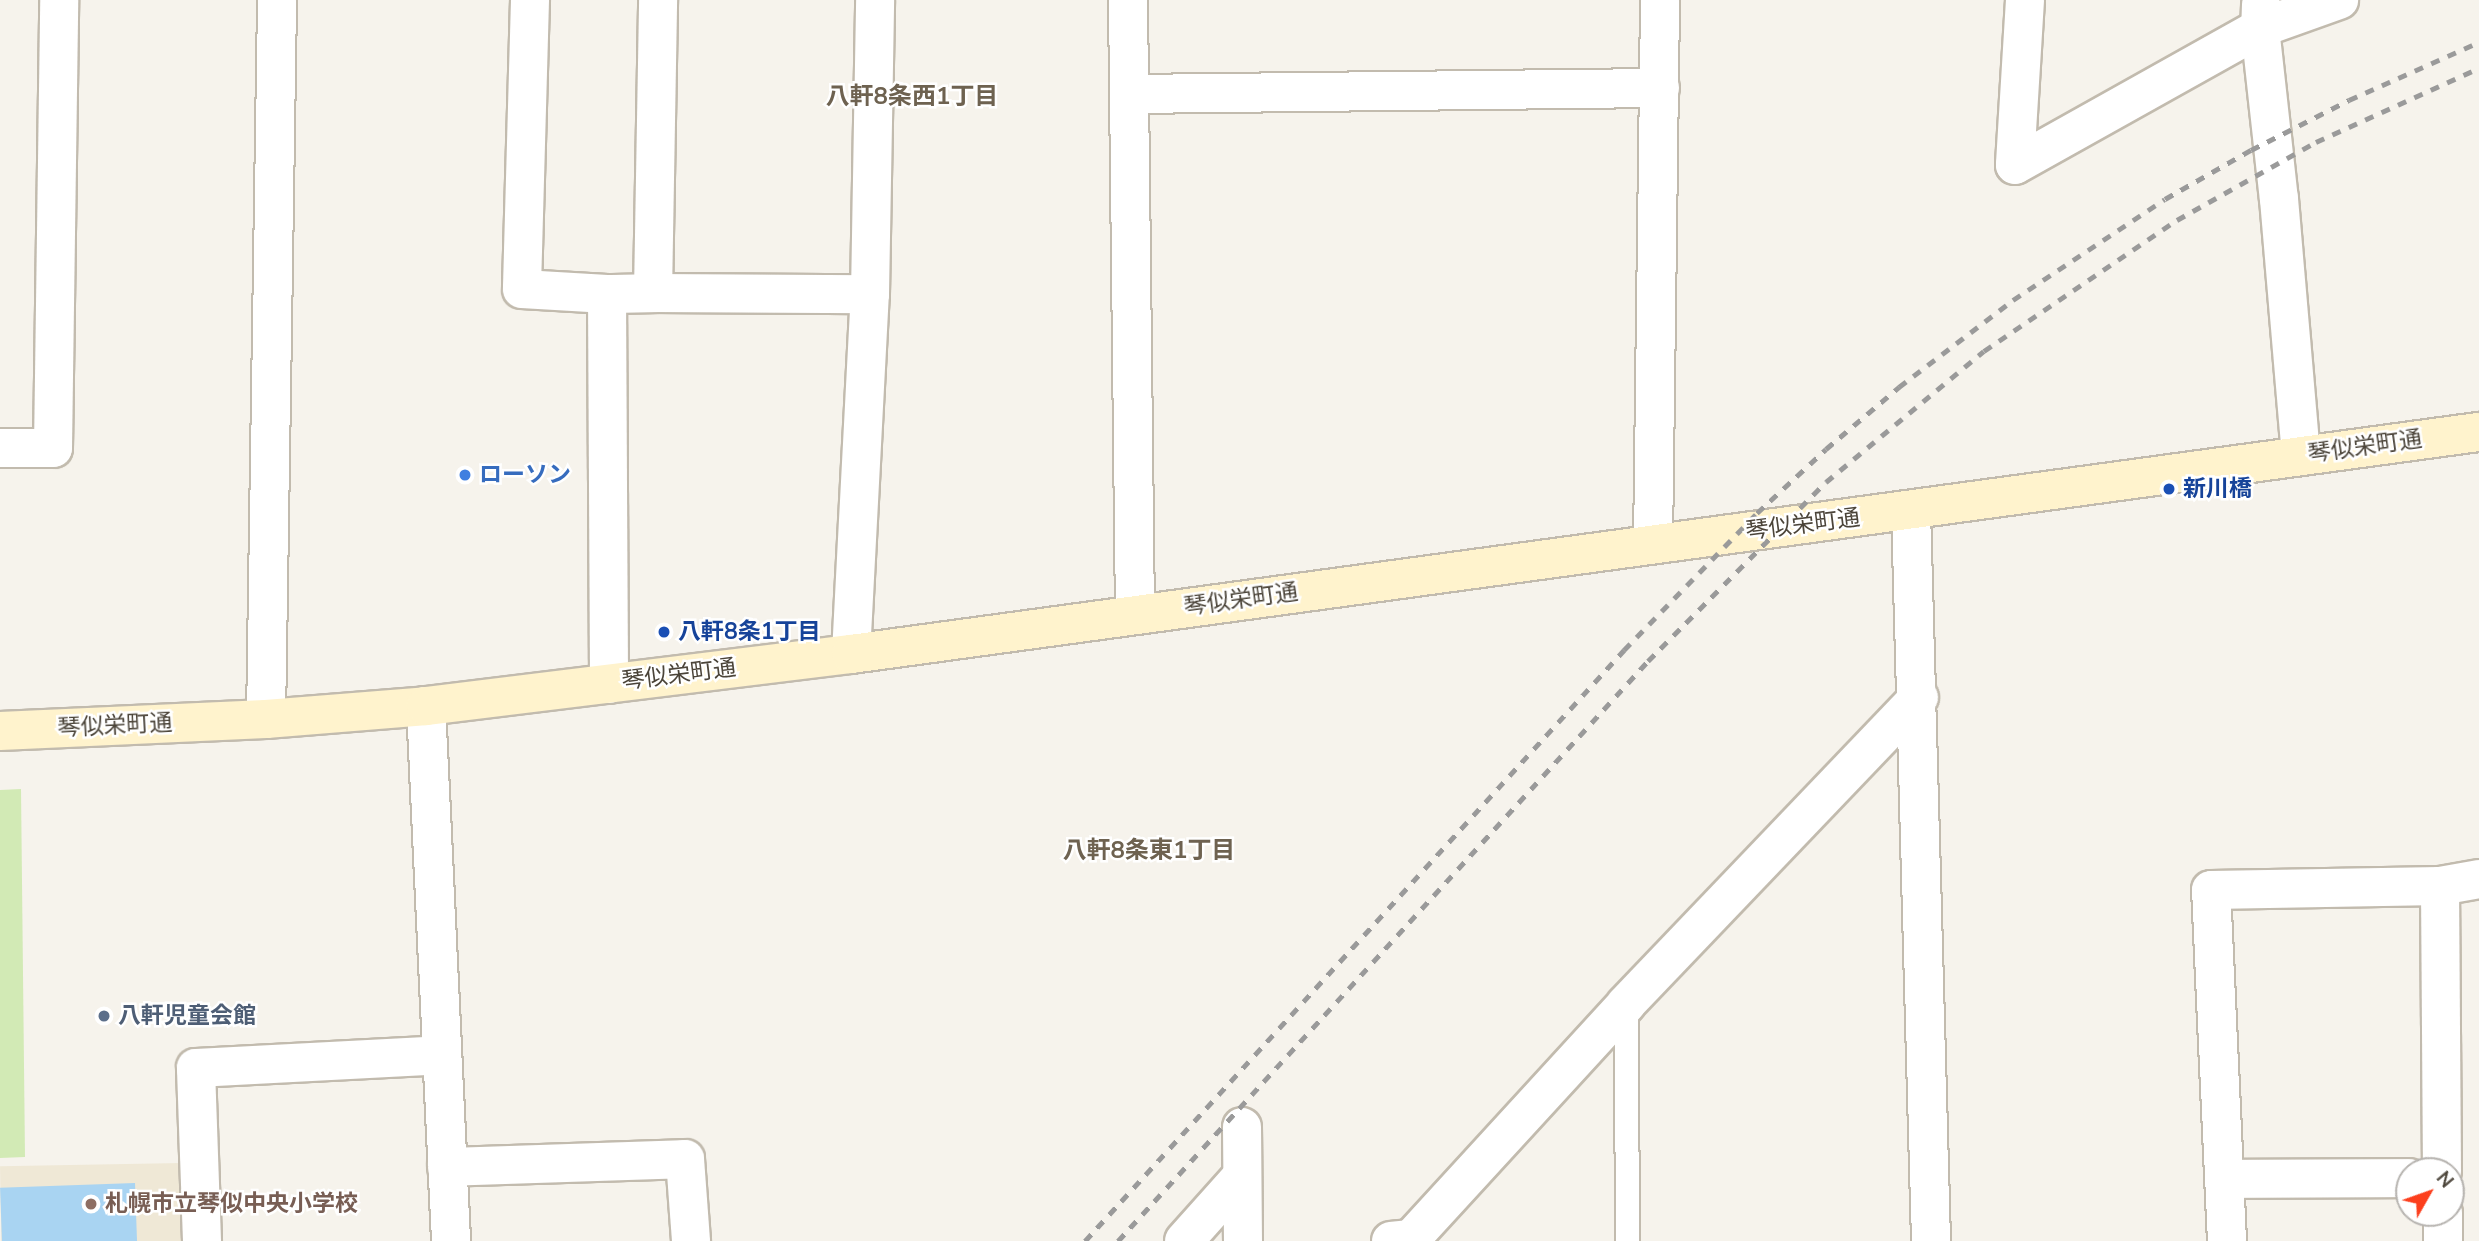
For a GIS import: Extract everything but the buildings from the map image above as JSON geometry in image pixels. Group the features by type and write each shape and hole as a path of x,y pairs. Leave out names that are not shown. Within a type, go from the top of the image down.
{"main road":[{"name":"琴似栄町通","path":"0,731 266,719 426,706 609,684 851,654 2479,432"}],"street":[{"path":"0,448 53,447 59,0"},
{"path":"266,719 277,0"},
{"path":"530,0 522,289 607,294 870,294"},
{"path":"653,293 659,0"},
{"path":"851,654 870,294 875,0"},
{"path":"1128,0 1135,614"},
{"path":"1653,544 1660,0"},
{"path":"2025,0 2015,165 2260,14 2339,0"},
{"path":"2260,14 2301,456"},
{"path":"1130,94 1660,88"},
{"path":"607,294 609,684"},
{"path":"1911,511 1919,697 1931,1241"},
{"path":"1391,1241 1411,1239 1626,1004 1919,697"},
{"path":"426,706 451,1241"},
{"path":"2227,1241 2211,890 2440,886 2479,879"},
{"path":"2440,886 2442,1157"},
{"path":"202,1241 196,1068 441,1055"},
{"path":"1242,1127 1243,1241"},
{"path":"447,1167 685,1159 691,1241"},
{"path":"1184,1241 1241,1177"},
{"path":"2225,1179 2395,1178"}],"lane":[{"path":"1626,1004 1627,1241"}],"shaded area":[{"name":"札幌市立琴似中央小学校","path":"182,1163 183,1241 1,1241 0,1166"}],"green space":[{"path":"21,789 25,1157 0,1158 0,790"}],"water":[{"path":"135,1183 137,1241 2,1241 0,1188"}],"railway":[{"path":"1085,1241 1624,650 1757,513 1826,449 1899,387 2013,300 2165,199 2251,150 2349,100 2479,42"},
{"path":"1118,1241 1648,661 1826,482 1984,351 2177,220 2316,142 2479,68"}],"place":[{"name":"ローソン","path":"465,475"},
{"name":"新川橋","path":"2169,489"},
{"name":"八軒8条1丁目","path":"664,632"},
{"name":"八軒児童会館","path":"104,1016"},
{"name":"札幌市立琴似中央小学校","path":"91,1204"}],"district":[{"name":"八軒8条西1丁目","path":"912,97"},
{"name":"八軒8条東1丁目","path":"1149,851"}]}
